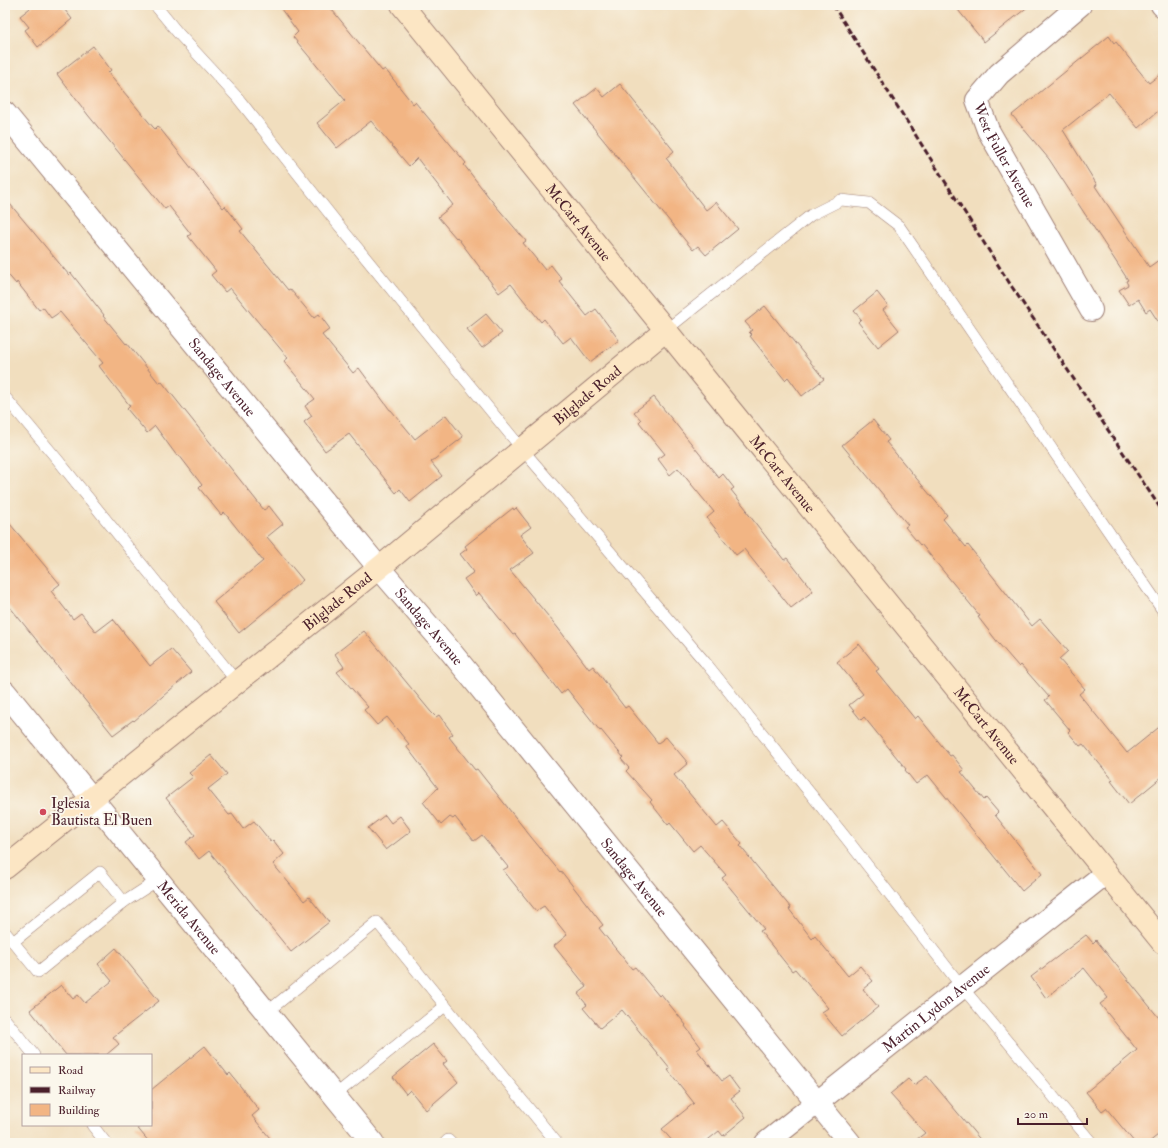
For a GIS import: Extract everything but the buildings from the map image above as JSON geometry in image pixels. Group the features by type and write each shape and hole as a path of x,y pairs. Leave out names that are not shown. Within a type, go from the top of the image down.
{"main road":[{"name":"McCart Avenue","path":"402,5 1163,943"},
{"name":"Bilglade Road","path":"5,868 379,568 666,330"}],"street":[{"name":"West Fuller Avenue","path":"1080,5 999,74 977,100 988,130 1091,310"},
{"name":"Sandage Avenue","path":"5,113 379,568 447,647 850,1143"},
{"name":"Merida Avenue","path":"5,692 373,1143"},
{"name":"Martin Lydon Avenue","path":"766,1143 1106,873"}],"lane":[{"path":"155,5 178,33 237,96 342,229 522,449 705,662 846,838 962,987 1092,1143"},
{"path":"666,330 811,215 841,200 869,203 899,226 1163,611"},
{"path":"5,397 237,682"},
{"path":"13,942 100,872 124,902"},
{"path":"5,932 38,972 124,902 158,880"},
{"path":"266,1013 377,922 556,1143"},
{"path":"334,1096 445,1006"},
{"path":"5,1019 33,1054"},
{"path":"93,1126 106,1143"},
{"path":"445,1143 448,1140 451,1143"}],"railway":[{"path":"833,5 1012,287 1163,512"}],"place":[{"name":"Iglesia Bautista El Buen","path":"43,812"}]}
